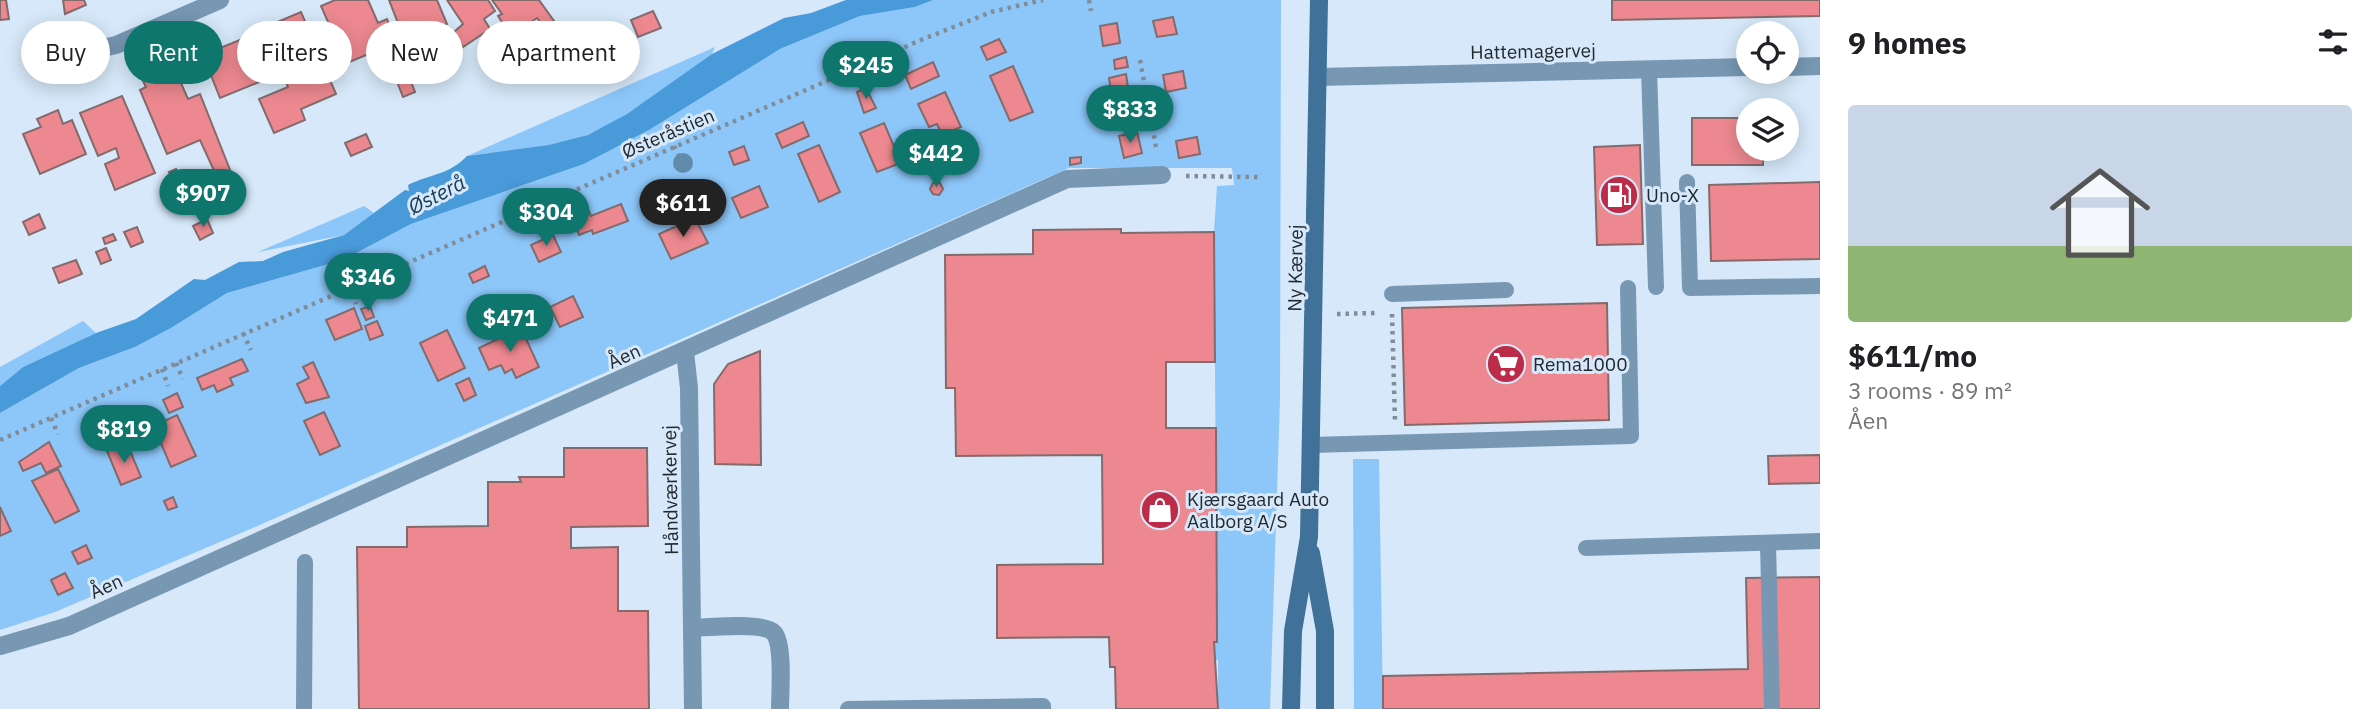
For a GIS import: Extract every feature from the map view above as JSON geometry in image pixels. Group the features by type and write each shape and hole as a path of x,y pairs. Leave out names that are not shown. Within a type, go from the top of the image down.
{"street":[{"path":"110,46 220,0"},
{"name":"Ny Kærvej","path":"1291,709 1293,631 1309,537 1320,0"},
{"path":"1799,66 1820,66"},
{"name":"Hattemagervej","path":"1318,77 1736,67"},
{"name":"Åen","path":"0,646 69,626 1067,179 1162,175"},
{"name":"Håndværkervej","path":"685,352 689,388 693,709"},
{"name":"Ny Kærvej","path":"1309,537 1325,631 1325,709"},
{"path":"693,628 763,627 773,632 779,644 780,709"}],"lane":[{"path":"1649,69 1656,287"},
{"path":"1688,183 1690,288 1820,286"},
{"path":"1311,445 1631,436 1628,288"},
{"path":"1392,294 1506,290"},
{"path":"1586,548 1820,541"},
{"path":"1768,543 1772,709"},
{"path":"304,709 305,562"},
{"path":"848,709 1043,706 1043,709"}],"path":[{"name":"Østeråstien","path":"0,440 921,40 991,12 1043,0"},
{"path":"1089,0 1091,10"},
{"path":"1140,60 1162,175 1258,177"},
{"path":"674,146 681,161"},
{"path":"546,201 553,217"},
{"path":"348,287 356,304"},
{"path":"1392,294 1395,443"},
{"path":"1315,315 1392,313"},
{"path":"243,333 251,350"},
{"path":"176,363 183,379"},
{"path":"162,369 169,386"},
{"path":"51,418 58,435"}],"shaded area":[{"path":"933,0 1281,0 1280,398 1270,709 1218,709 1218,660 1215,660 1214,642 1217,642 1214,232 1217,186 1234,185 1232,168 1069,168 255,527 55,612 0,630 0,413 79,368 135,347 171,328 227,293 343,260 411,224 584,164 649,130 780,49 860,16 915,7"},
{"path":"715,47 712,54 653,97 590,134 545,146 467,156 631,84 640,84 640,80"},
{"path":"364,206 374,213 344,235 258,252"},
{"path":"83,321 96,333 23,367 0,386 0,367"},
{"path":"1353,459 1379,459 1383,709 1354,709"}],"water":[{"name":"Østerå","path":"846,0 933,0 915,7 860,16 780,49 649,130 584,164 411,224 343,260 227,293 171,328 135,347 79,368 0,413 0,386 23,367 96,333 136,319 194,279 205,280 239,262 263,261 283,252 344,235 405,190 409,191 408,185 446,171 467,156 549,145 588,135 627,114 712,54 784,18 811,13"}],"building":[{"path":"0,0 6,0 9,19 0,20"},
{"path":"63,0 84,0 86,5 65,14"},
{"path":"335,0 368,0 377,21 366,21 366,55 352,61 352,21 328,21 321,6"},
{"path":"389,0 437,0 446,21 397,21"},
{"path":"447,0 488,0 495,11 484,19 485,21 477,21 477,38 463,47 461,21"},
{"path":"492,0 539,0 554,21 539,21 537,18 533,21 501,21 498,16 502,14"},
{"path":"1612,0 1820,0 1820,16 1612,20"},
{"path":"653,11 661,28 640,36 640,21 631,20"},
{"path":"301,12 305,21 280,21"},
{"path":"1173,17 1177,34 1157,37 1153,21"},
{"path":"1117,23 1120,43 1103,46 1100,26"},
{"path":"999,39 1006,52 987,60 981,47"},
{"path":"237,41 237,84 254,84 220,98 214,84 223,84 223,47"},
{"path":"1126,57 1128,67 1115,69 1114,60"},
{"path":"933,62 939,76 911,89 905,75"},
{"path":"1013,66 1033,112 1010,121 990,76"},
{"path":"1183,71 1186,88 1166,92 1163,75"},
{"path":"1126,74 1129,94 1112,97 1109,78"},
{"path":"144,84 181,84 188,99 200,94 234,180 221,186 200,140 167,154 140,90 146,87"},
{"path":"287,84 332,84 336,94 301,109 305,120 274,133 259,99 288,87"},
{"path":"398,84 412,84 415,92 403,97"},
{"path":"866,88 876,108 864,113 857,92"},
{"path":"945,92 961,127 942,135 937,124 929,127 918,104"},
{"path":"122,96 155,173 115,190 105,164 119,158 116,148 98,156 80,113"},
{"path":"58,110 63,124 72,120 86,154 40,174 23,134 41,127 37,119"},
{"path":"1692,118 1736,118 1736,161 1763,161 1763,165 1692,165"},
{"path":"803,122 809,136 782,148 776,134"},
{"path":"884,123 901,163 877,172 860,133"},
{"path":"1137,132 1142,153 1124,158 1119,136"},
{"path":"366,134 372,147 351,156 345,143"},
{"path":"1197,137 1200,154 1179,158 1176,141"},
{"path":"819,145 840,192 819,202 798,154"},
{"name":"Uno-X","path":"1640,145 1643,244 1597,245 1594,147"},
{"path":"744,146 749,160 734,165 729,152"},
{"path":"1081,157 1081,163 1070,165 1070,158"},
{"path":"176,169 181,180 174,183 169,172"},
{"path":"236,182 241,194 226,201 221,189"},
{"path":"1820,182 1820,259 1711,261 1709,185"},
{"path":"933,183 940,183 943,189 939,195 933,194 930,189"},
{"path":"759,186 768,207 741,218 732,198"},
{"path":"621,204 628,221 593,234 592,230 579,235 572,217 589,211 591,216"},
{"path":"39,214 45,228 29,235 23,222"},
{"path":"695,218 708,243 671,259 659,234"},
{"path":"207,219 213,233 200,240 193,226"},
{"path":"137,227 143,242 131,247 124,232"},
{"name":"Kjærsgaard Auto Aalborg A/S","path":"1121,229 1121,233 1214,232 1215,362 1166,362 1166,428 1216,428 1217,642 1214,642 1218,709 1116,709 1115,667 1110,667 1109,637 997,638 997,565 1103,564 1102,455 956,456 955,388 946,388 945,255 1033,254 1033,230"},
{"path":"113,234 116,240 105,244 103,238"},
{"path":"553,235 561,252 539,262 531,245"},
{"path":"106,248 111,260 101,264 96,252"},
{"path":"76,260 82,274 59,283 53,268"},
{"path":"485,266 489,276 473,283 469,274"},
{"path":"573,296 583,317 560,327 550,307"},
{"name":"Rema1000","path":"1607,303 1609,420 1405,425 1402,308"},
{"path":"370,306 374,317 366,320 361,309"},
{"path":"354,308 362,329 335,340 326,320"},
{"path":"377,321 383,335 370,340 365,326"},
{"path":"521,328 539,367 516,378 512,369 505,373 501,365 489,370 479,348"},
{"path":"447,330 465,368 438,381 420,343"},
{"path":"760,351 761,465 715,464 714,384 728,364"},
{"path":"242,359 248,371 230,378 233,385 217,392 214,385 202,390 197,378"},
{"path":"313,362 329,397 306,403 297,384 309,378 303,367"},
{"path":"469,378 476,395 464,401 456,384"},
{"path":"177,393 183,407 169,413 163,400"},
{"path":"324,412 340,446 320,455 304,421"},
{"path":"177,415 196,456 171,467 157,434 165,430 162,422"},
{"path":"49,442 61,466 46,473 41,463 23,471 19,462"},
{"path":"122,445 126,455 131,453 141,477 121,485 107,451"},
{"path":"564,448 647,448 648,526 571,527 571,548 618,547 618,611 648,611 649,709 359,709 357,547 407,547 407,527 488,526 488,482 521,482 519,477 564,477"},
{"path":"1820,455 1820,483 1769,484 1768,456"},
{"path":"58,469 79,511 55,523 32,481"},
{"path":"173,497 177,507 168,510 164,501"},
{"path":"0,507 11,531 0,536"},
{"path":"86,545 92,558 78,564 72,552"},
{"path":"65,573 73,588 58,595 51,580"},
{"path":"1820,577 1820,709 1383,709 1383,676 1748,669 1746,578"}],"place":[{"name":"Uno-X","path":"1619,195"},
{"name":"Rema1000","path":"1506,364"},
{"name":"Kjærsgaard Auto Aalborg A/S","path":"1160,510"}]}
